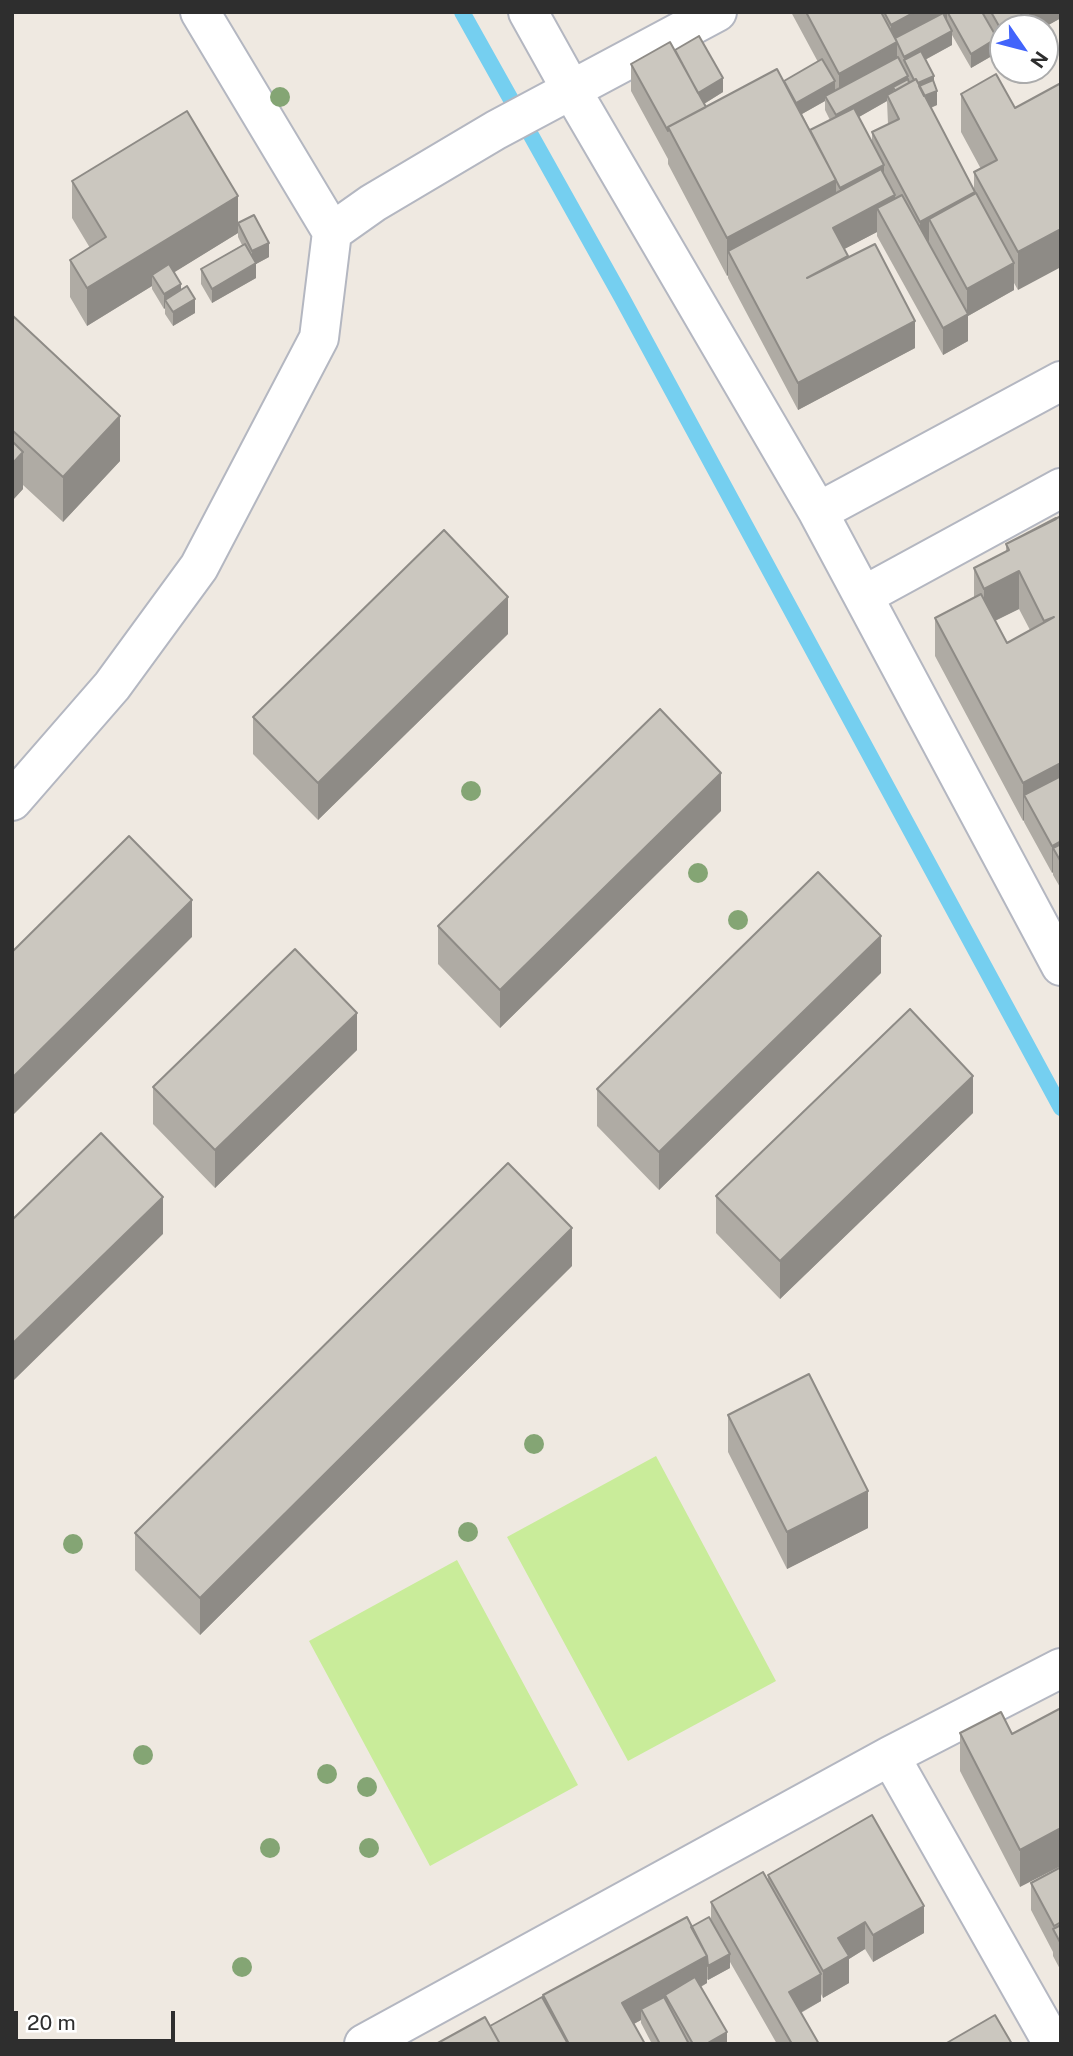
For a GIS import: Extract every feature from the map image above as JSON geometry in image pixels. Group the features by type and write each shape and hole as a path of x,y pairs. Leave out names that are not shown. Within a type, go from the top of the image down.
{"street":[{"path":"12,801 112,686 200,567 319,338 332,232 200,12"},
{"path":"528,12 560,96 818,512 1061,966"},
{"path":"332,232 373,204 496,130 717,12"},
{"path":"818,512 1061,381"},
{"path":"863,596 1061,488"},
{"path":"364,2044 890,1756 1061,1668"},
{"path":"890,1756 1053,2044"}],"green space":[{"path":"656,1456 776,1681 628,1761 507,1537"},
{"path":"457,1560 578,1785 430,1866 309,1641"}],"building":[{"path":"806,12 881,12 897,42 839,74"},
{"path":"884,12 915,12 891,25"},
{"path":"982,12 989,24 989,43 971,54 948,13"},
{"path":"991,12 1021,14 992,14"},
{"path":"943,13 952,31 904,57 895,38"},
{"path":"699,36 723,78 698,93 675,50"},
{"path":"670,42 706,107 668,127 668,131 631,64"},
{"path":"921,51 934,76 918,83 904,60"},
{"path":"898,57 908,76 836,115 825,96"},
{"path":"822,59 835,81 796,103 784,81"},
{"path":"777,69 836,180 727,238 668,127"},
{"path":"989,78 989,84 1002,84 1015,108 1061,83 1061,229 1018,252 974,172 997,160 961,94"},
{"path":"908,79 909,83 895,91 893,87"},
{"path":"916,79 975,192 920,222 872,132 899,119 887,95"},
{"path":"933,80 937,91 924,96 919,86"},
{"path":"854,108 884,165 840,188 810,130"},
{"path":"187,111 238,196 87,288 70,260 106,237 72,181"},
{"path":"881,169 895,195 833,228 848,256 807,278 875,244 915,321 798,383 728,251"},
{"path":"976,193 1014,263 967,289 929,219"},
{"path":"902,195 968,314 943,328 877,208"},
{"path":"254,215 269,243 252,251 238,223"},
{"path":"245,244 256,263 212,289 201,269"},
{"path":"169,264 181,284 164,294 152,275"},
{"path":"187,286 195,299 173,312 165,300"},
{"path":"12,315 120,416 63,477 12,430"},
{"path":"12,441 23,452 12,464"},
{"path":"1061,516 1061,763 1023,783 935,618 981,594 1007,643 1054,617 1044,621 1019,571 984,589 974,568 1009,550 1006,544"},
{"path":"444,530 508,597 318,783 253,717"},
{"path":"660,709 721,773 500,990 438,926"},
{"path":"1061,776 1061,841 1052,846 1024,795"},
{"path":"129,836 192,900 12,1078 12,952"},
{"path":"1061,844 1061,862 1053,848"},
{"path":"818,872 881,936 659,1152 597,1089"},
{"path":"295,949 357,1013 215,1150 153,1087"},
{"path":"910,1009 973,1076 780,1261 716,1196"},
{"path":"101,1133 163,1197 12,1344 12,1220"},
{"path":"508,1163 572,1228 200,1598 135,1533"},
{"path":"809,1374 868,1491 787,1532 728,1415"},
{"path":"1061,1708 1061,1828 1020,1850 960,1733 1001,1712 1012,1734"},
{"path":"872,1815 924,1906 873,1935 865,1922 838,1938 849,1956 823,1971 768,1875"},
{"path":"1061,1867 1061,1922 1054,1926 1031,1883"},
{"path":"763,1872 821,1974 789,1992 819,2044 792,2044 711,1902"},
{"path":"687,1917 707,1956 622,2003 645,2044 569,2044 543,1995"},
{"path":"709,1917 730,1954 708,1966 707,1956 691,1927"},
{"path":"1061,1925 1061,1944 1053,1929"},
{"path":"695,1977 727,2032 706,2044 693,2044 665,1995"},
{"path":"542,1997 568,2044 500,2044 490,2026"},
{"path":"664,1997 689,2044 660,2044 641,2009"},
{"path":"995,2015 1012,2044 945,2044"},
{"path":"485,2017 500,2044 436,2044"}],"waterway":[{"path":"462,12 622,298 1061,1108"}]}
